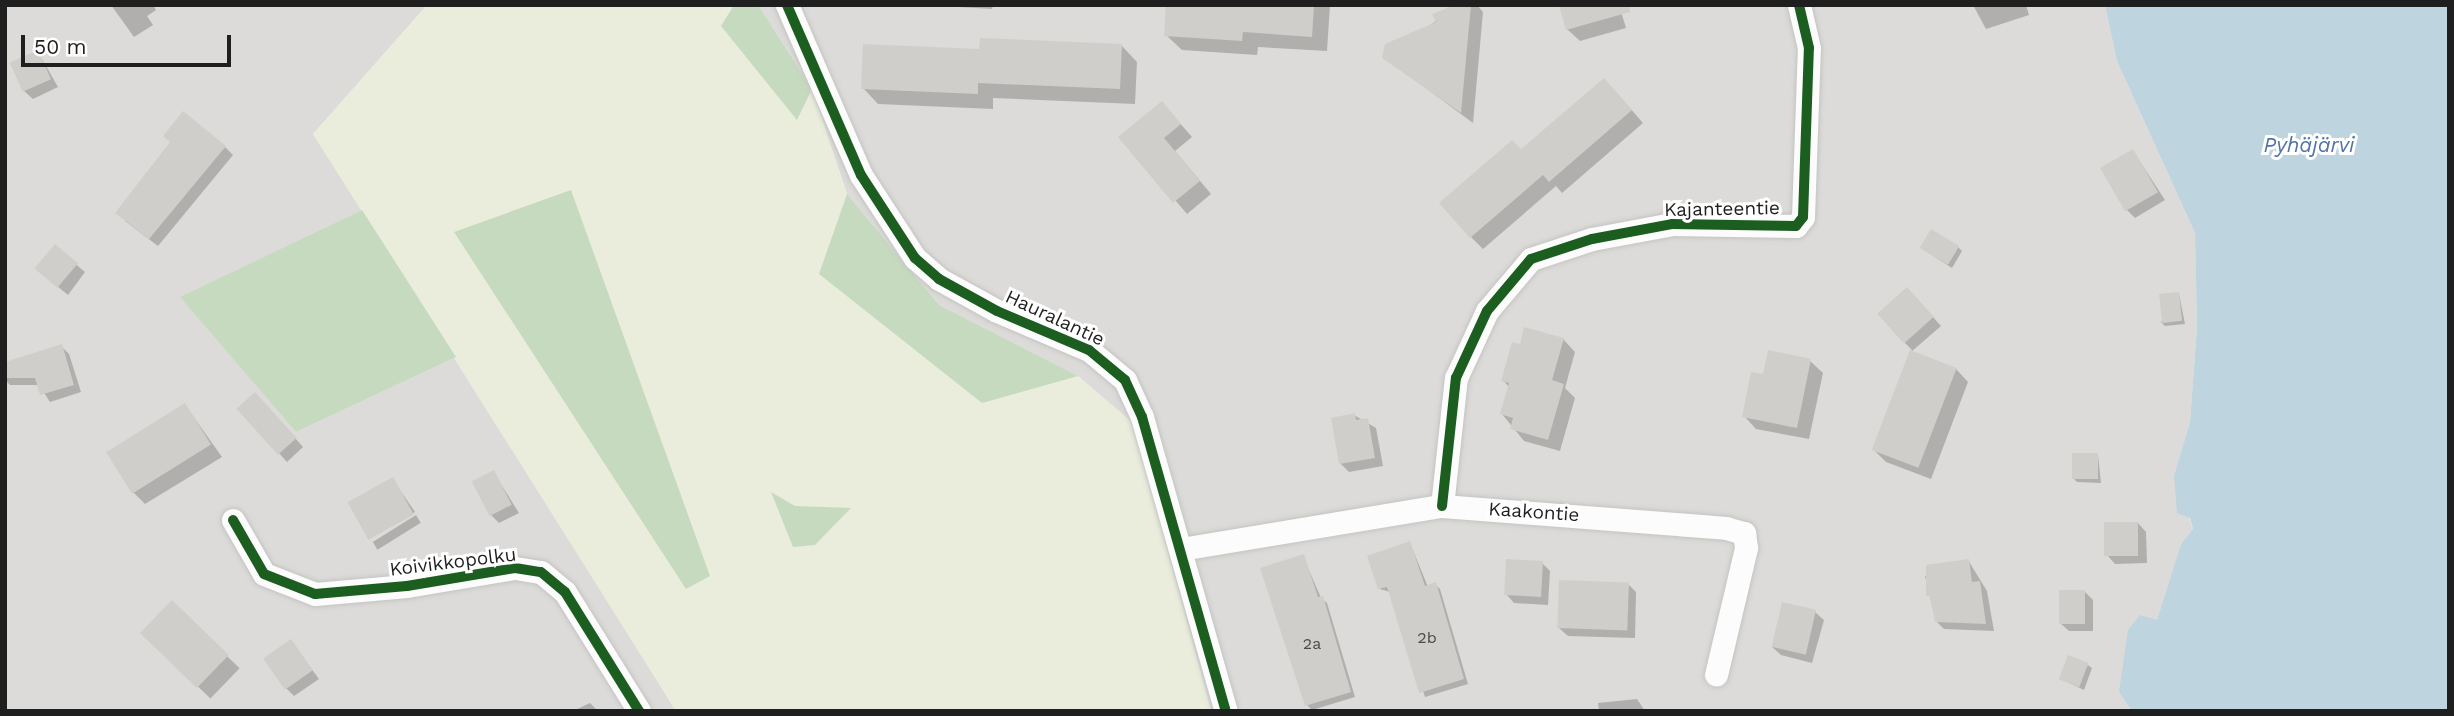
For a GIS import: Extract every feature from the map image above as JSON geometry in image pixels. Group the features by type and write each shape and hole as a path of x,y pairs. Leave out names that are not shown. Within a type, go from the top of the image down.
{"street":[{"name":"Hauralantie","path":"787,5 861,175 915,258 939,279 997,311 1089,350 1125,380 1142,417 1226,711"},
{"name":"Kajanteentie","path":"1442,506 1456,378 1487,311 1531,259 1592,239 1672,224 1796,226 1803,217 1809,48 1799,5"},
{"name":"Kaakontie","path":"1181,549 1442,506 1707,525 1744,533 1744,566 1716,675"},
{"name":"Koivikkopolku","path":"233,520 264,573 315,594 407,586 515,568 541,572 565,592 639,711"}],"shaded area":[{"path":"5,5 427,5 313,134 362,210 181,297 296,432 456,357 676,711 5,711"},
{"path":"758,5 2105,5 2117,61 2195,233 2197,327 2190,422 2174,476 2193,529 2181,544 2157,620 2119,692 2132,711 1211,711 1133,423 1078,376 939,305 847,194 812,89"}],"green space":[{"path":"427,5 734,5 721,26 797,119 812,89 847,194 819,274 982,403 1078,376 1133,423 1211,711 676,711 313,134"},
{"path":"734,5 758,5 812,89 797,120 721,26"},
{"path":"571,190 710,576 686,589 454,232"},
{"path":"847,194 939,305 1078,376 982,403 819,274"},
{"path":"362,210 456,357 296,432 180,297"},
{"path":"771,492 795,506 851,508 815,545 793,547"}],"water":[{"name":"Pyhäjärvi","path":"2105,5 2449,5 2449,711 2132,711 2119,692 2128,630 2140,615 2157,620 2181,544 2193,529 2190,518 2177,513 2174,476 2190,422 2197,327 2195,233 2117,61"}],"building":[{"path":"1166,5 1314,5 1312,37 1243,32 1242,41 1164,36"},
{"path":"1455,5 1471,5 1461,113 1382,58 1385,44 1436,22 1432,14"},
{"path":"1559,5 1629,5 1630,12 1566,30"},
{"path":"980,38 1122,44 1120,89 978,83 978,94 861,89 863,44 979,49"},
{"path":"38,50 51,79 23,92 10,63"},
{"path":"1604,78 1632,110 1549,182 1543,175 1470,238 1439,203 1512,140 1521,149"},
{"path":"1162,101 1181,124 1164,138 1200,181 1173,203 1118,137"},
{"path":"183,111 226,146 149,239 115,213 170,142 163,136"},
{"path":"2133,149 2158,192 2125,211 2100,168"},
{"path":"1931,229 1959,246 1948,265 1920,248"},
{"path":"55,244 78,263 57,288 34,269"},
{"path":"1907,287 1934,317 1904,343 1877,314"},
{"path":"2179,292 2182,321 2162,323 2159,294"},
{"path":"1524,327 1564,338 1552,380 1564,384 1548,440 1510,429 1513,418 1500,414 1509,383 1501,381 1512,342 1520,344"},
{"path":"62,344 74,385 40,395 35,378 5,378 5,362"},
{"path":"1768,350 1811,359 1797,428 1742,417 1751,372 1763,374"},
{"path":"1910,350 1957,368 1918,468 1872,450"},
{"path":"255,392 296,438 278,455 236,409"},
{"path":"185,403 211,445 132,494 106,452"},
{"path":"1355,413 1356,420 1368,418 1375,458 1339,464 1331,418"},
{"path":"2072,453 2098,453 2098,479 2072,479"},
{"path":"494,470 512,505 489,516 472,481"},
{"path":"393,477 414,515 368,540 348,502"},
{"path":"2104,522 2138,522 2138,556 2104,556"},
{"path":"1410,541 1425,586 1436,582 1464,679 1419,693 1387,587 1378,589 1367,556"},
{"path":"1304,554 1318,597 1323,596 1351,692 1305,706 1260,568"},
{"path":"1506,559 1543,561 1541,597 1504,595"},
{"path":"1969,559 1972,582 1980,581 1986,624 1935,622 1930,596 1926,596 1926,565"},
{"path":"1559,580 1629,582 1627,630 1557,628"},
{"path":"2059,590 2085,590 2085,624 2059,624"},
{"path":"172,600 229,655 197,688 140,633"},
{"path":"1782,602 1816,610 1806,655 1772,647"},
{"path":"291,639 313,670 285,690 263,659"},
{"path":"2068,655 2089,663 2079,687 2059,679"}],"cycle path":[{"path":"787,5 861,175 915,258 939,279 997,311 1089,350 1125,380 1142,417 1226,711"},
{"path":"1442,506 1456,378 1487,311 1531,259 1592,239 1672,224 1796,226 1803,217 1809,48 1799,5"},
{"path":"233,520 264,574 315,594 407,586 515,568 541,572 565,592 639,711"}]}
